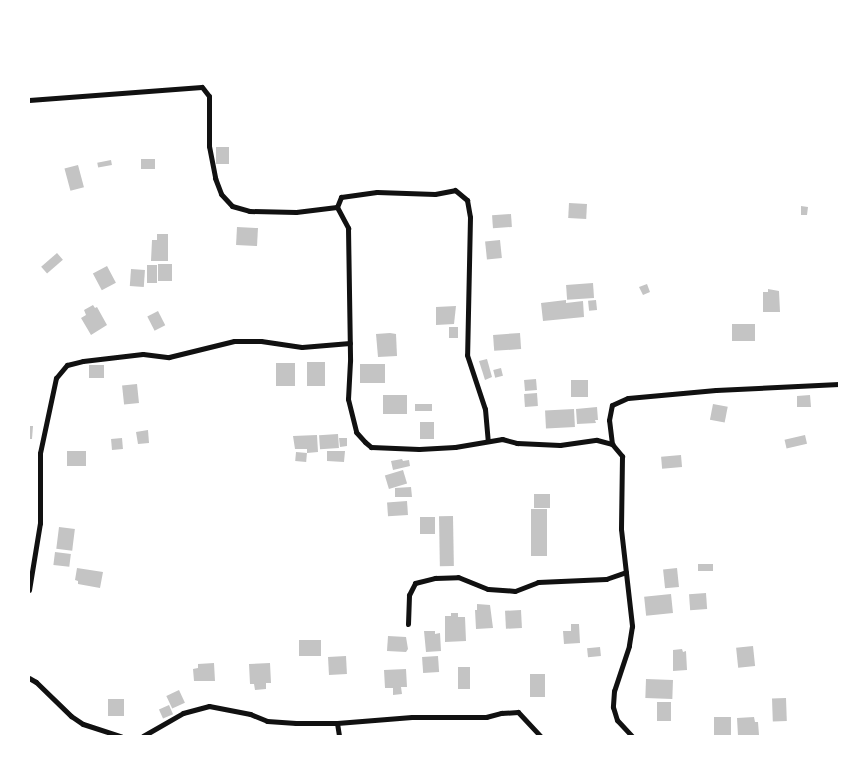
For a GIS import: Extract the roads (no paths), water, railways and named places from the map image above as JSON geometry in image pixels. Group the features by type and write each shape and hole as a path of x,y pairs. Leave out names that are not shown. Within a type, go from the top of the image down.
{"street":[{"path":"29,100 202,87 209,96 210,146 215,178 221,194 232,206 259,212 296,212 337,207"},
{"path":"488,441 485,409 467,355 470,217 467,200 455,190 435,194 377,192 340,197 337,207 348,228 350,343 348,399 356,432 371,446 419,449 455,447 502,439 516,443 560,445 598,440 612,444"},
{"path":"29,590 40,523 40,453 56,378 67,365 83,360 143,354 169,357 234,341 261,341 302,347 350,343"},
{"path":"632,736 617,720 613,707 614,691 629,646 632,626 621,530 622,456 612,444 609,420 612,404 628,398 716,390 839,384"},
{"path":"408,624 409,595 415,584 435,578 458,577 488,589 515,591 538,582 606,580 626,572"},
{"path":"29,678 36,682 77,720 94,729 121,736"},
{"path":"143,736 183,713 209,706 250,714 267,721 337,723 412,717 486,717 501,713 518,712 540,736"},
{"path":"337,723 339,736"}]}
